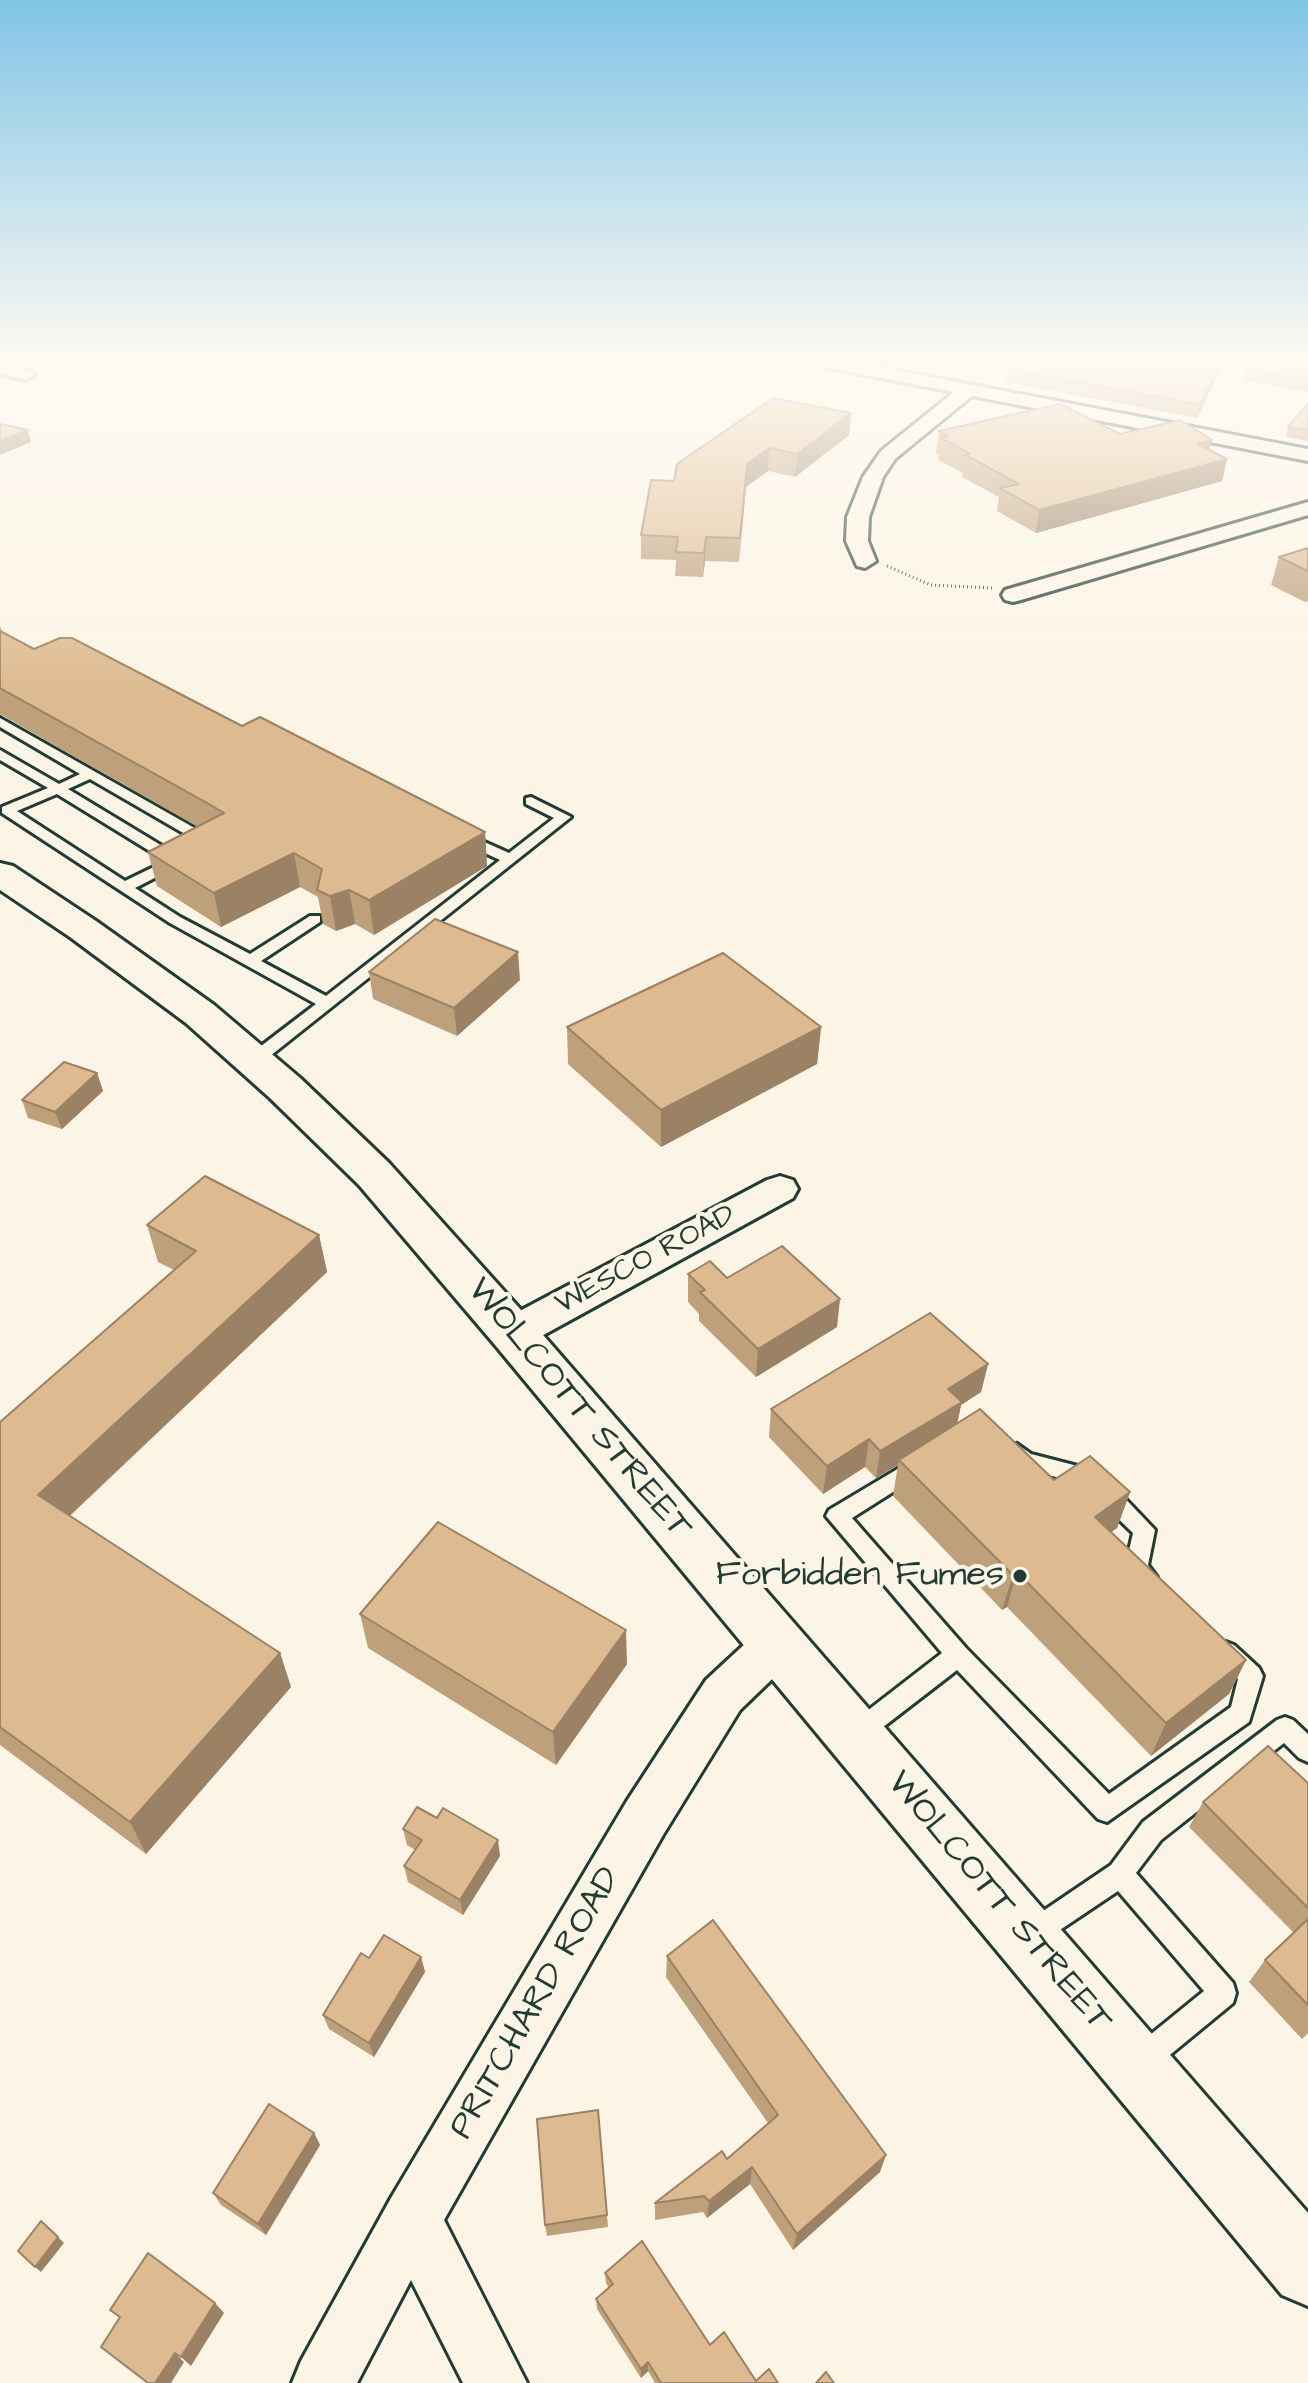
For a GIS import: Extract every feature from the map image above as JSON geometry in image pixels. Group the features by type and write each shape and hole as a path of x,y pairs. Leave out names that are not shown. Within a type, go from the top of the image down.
{"main road":[{"name":"WOLCOTT STREET","path":"0,874 158,982 254,1060 359,1159 513,1333 1308,2269"}],"street":[{"path":"865,561 857,541 858,517 863,496 876,473"},
{"path":"1013,595 1308,508"},
{"name":"WESCO ROAD","path":"513,1333 780,1189"},
{"name":"PRITCHARD ROAD","path":"323,2383 412,2219 645,1818 723,1695 777,1644"},
{"path":"412,2219 496,2383"}],"lane":[{"path":"0,722 210,843 125,887"},
{"path":"0,754 58,789 188,855"},
{"path":"2,809 90,774"},
{"path":"254,1060 564,817 531,801"},
{"path":"2,809 175,920 327,1003"},
{"path":"455,834 510,859"},
{"path":"250,961 315,919"},
{"path":"1006,1442 1025,1461 1089,1477 1144,1530 1136,1568 1159,1590"},
{"path":"932,1457 837,1516 958,1655 1107,1810 1241,1714 1251,1676 1205,1633"},
{"path":"855,1735 958,1655"},
{"path":"1028,1937 1120,1874 1152,1831 1285,1728 1308,1750"},
{"path":"1120,1874 1223,1993 1136,2065"}],"path":[{"path":"865,561 931,585 995,589 1013,595"}],"building":[{"path":"675,473 746,473 740,538 706,537 704,553 676,552 678,537 641,535 651,480 674,481"},
{"path":"999,473 1175,473 1039,510 1000,488 1019,484"},
{"path":"1308,548 1308,571 1279,557"},
{"path":"0,631 34,649 60,638 72,638 242,726 260,717 485,832 369,900 349,890 330,896 317,890 322,869 294,853 214,893 148,852 224,813 0,688"},
{"path":"435,919 518,952 454,1008 369,972"},
{"path":"723,953 821,1027 661,1110 567,1027"},
{"path":"64,1062 97,1073 55,1112 22,1100"},
{"path":"205,1176 319,1235 38,1495 280,1653 130,1822 0,1727 0,1422 196,1251 147,1225"},
{"path":"782,1246 840,1299 758,1349 700,1292 705,1290 688,1274 710,1261 727,1278"},
{"path":"930,1313 988,1364 948,1389 962,1402 880,1451 869,1439 827,1466 771,1409"},
{"path":"980,1409 1054,1480 1090,1456 1130,1492 1095,1517 1246,1660 1166,1723 1017,1572 1013,1575 899,1460"},
{"path":"438,1522 626,1630 553,1732 360,1614"},
{"path":"1268,1746 1308,1783 1308,1908 1203,1802"},
{"path":"417,1807 437,1818 443,1808 498,1840 460,1900 404,1866 422,1840 403,1829"},
{"path":"1308,1919 1308,2005 1265,1960"},
{"path":"713,1920 886,2155 797,2234 752,2167 709,2201 704,2196 655,2203 722,2151 727,2159 778,2115 667,1956"},
{"path":"384,1935 421,1957 369,2043 323,2015 361,1953 369,1958"},
{"path":"269,2104 314,2133 258,2224 213,2193"},
{"path":"598,2110 607,2215 545,2225 537,2119"},
{"path":"41,2221 58,2237 35,2267 18,2251"},
{"path":"642,2241 710,2345 724,2332 756,2381 769,2369 778,2383 661,2383 648,2362 641,2369 596,2299 613,2284 605,2273"},
{"path":"148,2253 215,2303 181,2357 175,2353 155,2383 148,2383 101,2347 120,2317 110,2310"},
{"path":"826,2372 834,2383 816,2383"}],"place":[{"name":"Forbidden Fumes","path":"1020,1576"}]}
